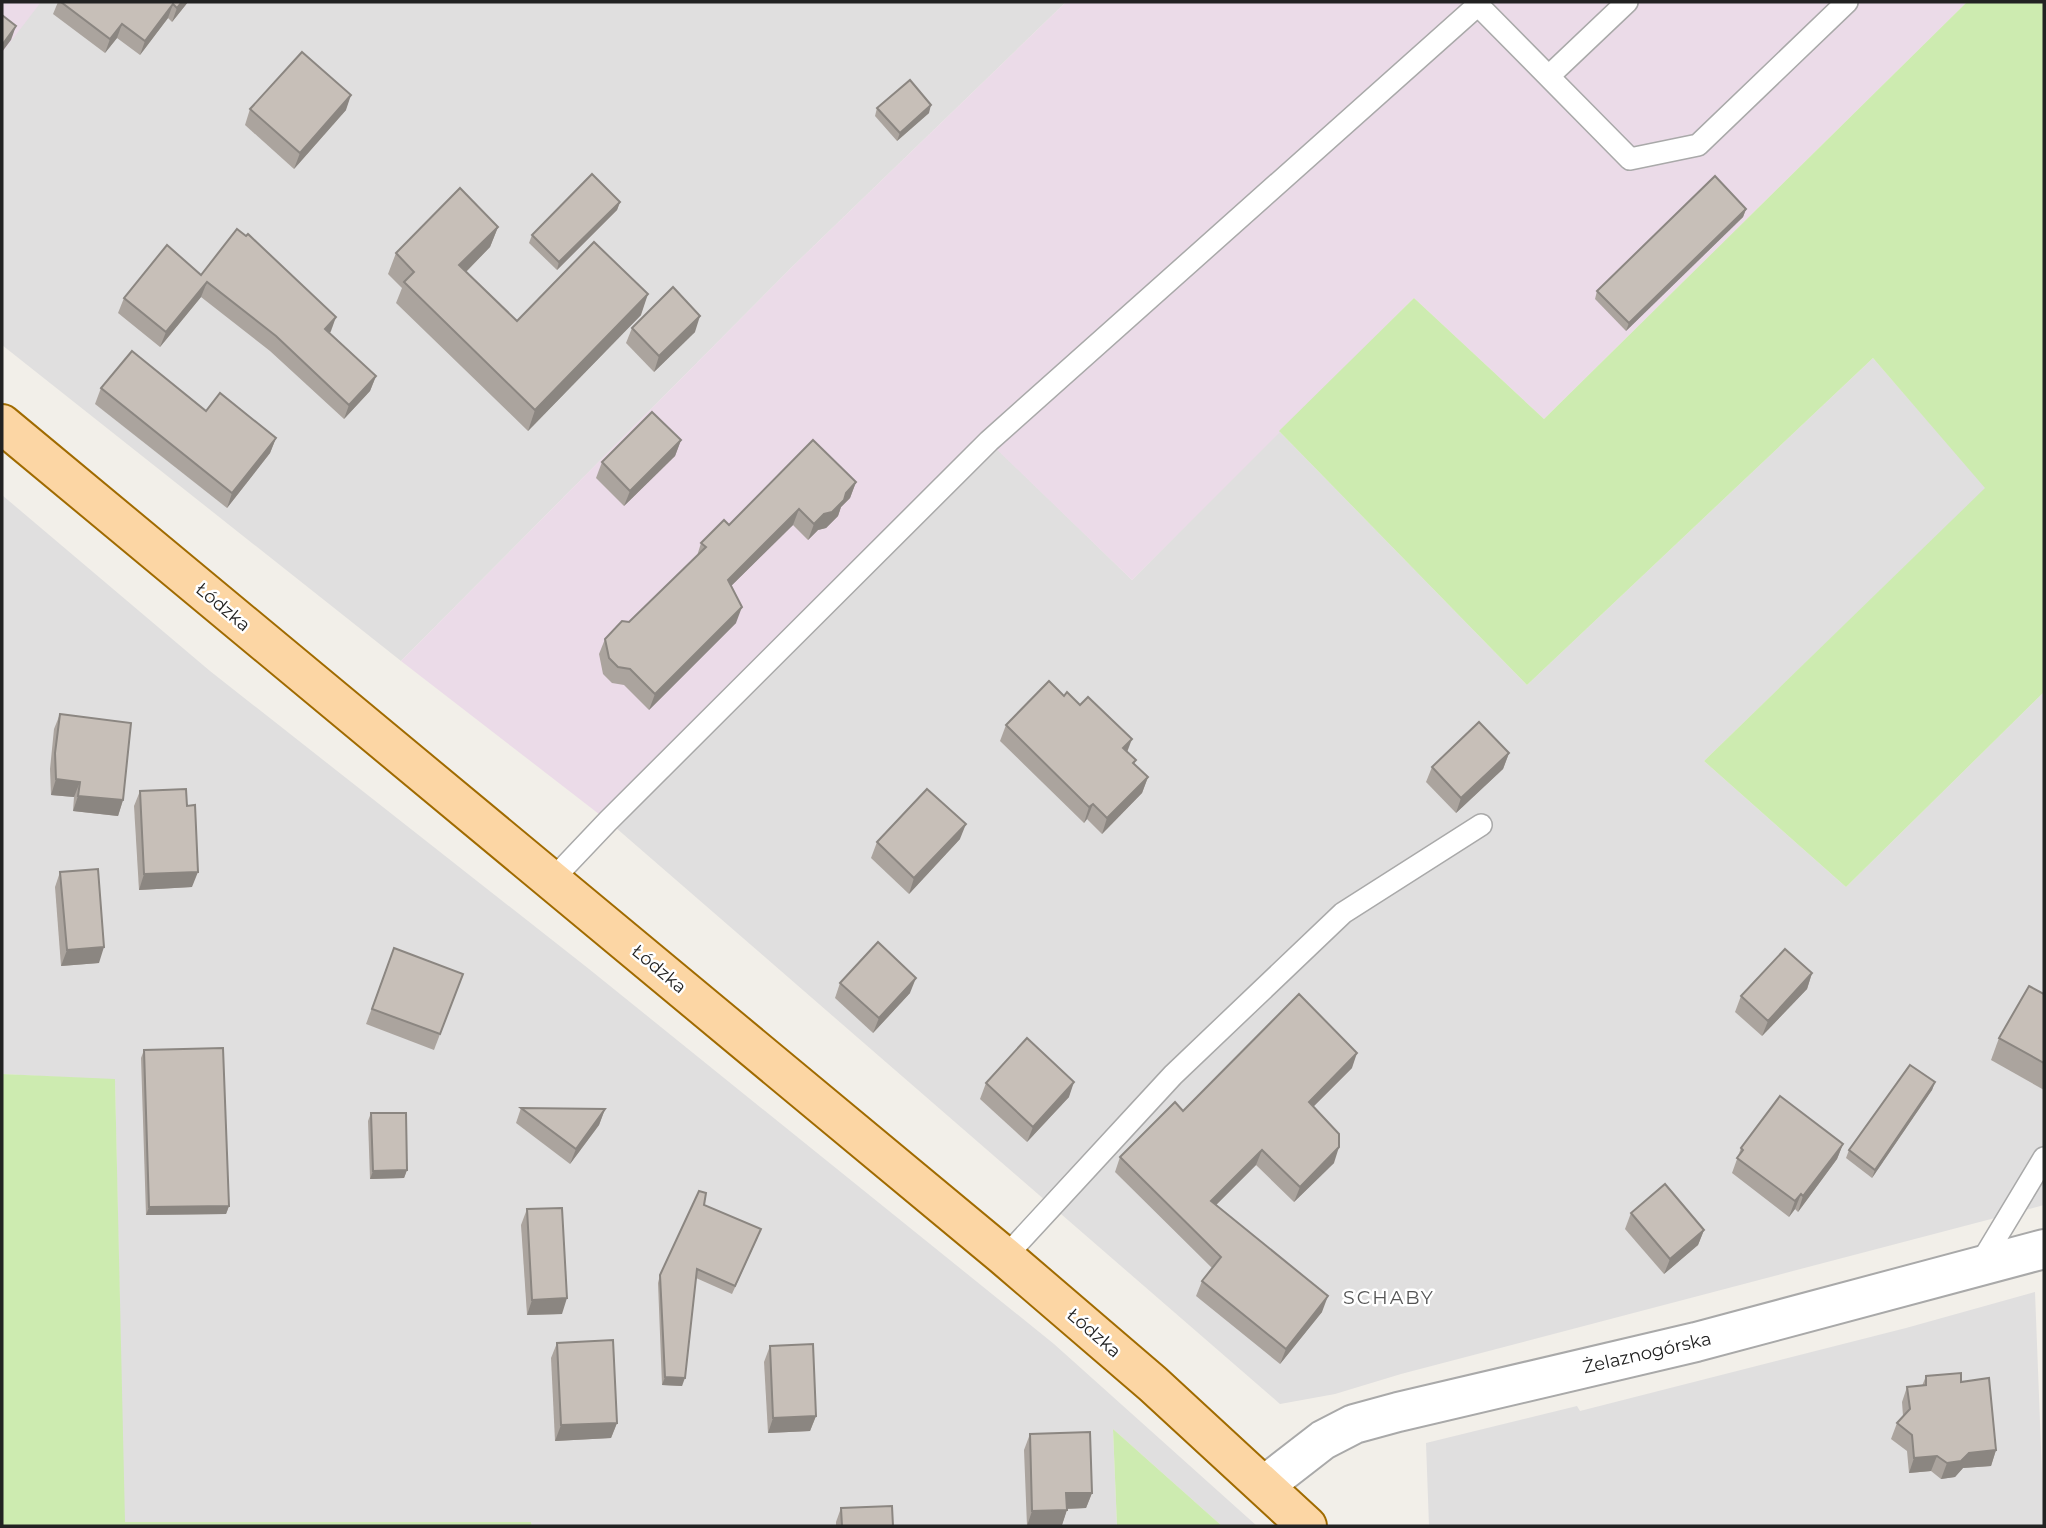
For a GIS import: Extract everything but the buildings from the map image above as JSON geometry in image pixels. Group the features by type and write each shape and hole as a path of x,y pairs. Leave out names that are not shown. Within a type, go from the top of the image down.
{"main road":[{"name":"Łódzka","path":"2,424 1005,1257 1153,1384 1307,1526"}],"street":[{"name":"Żelaznogórska","path":"1265,1485 1323,1440 1354,1424 1696,1342 2044,1249"}],"lane":[{"path":"1549,76 1627,2"},
{"path":"552,880 989,441 1477,3 1630,159 1698,145 1847,2"},
{"path":"1005,1257 1173,1076 1343,913 1481,825"},
{"path":"1979,1266 2044,1158"}],"shaded area":[{"path":"2,2 1066,2 792,267 401,661 2,345"},
{"path":"2,2 41,2 2,53"},
{"path":"1066,2 1967,2 1544,419 1414,298 1132,580 988,441 608,821 401,661 792,267"},
{"path":"1873,358 1986,488 1704,761 1846,887 2044,692 2044,1205 1401,1374 1335,1394 1280,1404 608,821 989,441 1132,580 1279,431 1527,685"},
{"path":"2,495 210,671 589,969 1054,1344 1257,1526 1222,1526 1113,1429 1117,1526 532,1526 531,1522 124,1522 115,1080 2,1074"},
{"path":"2035,1292 2044,1526 1429,1526 1426,1443 1577,1406 1580,1411 1906,1328"}],"green space":[{"path":"1967,2 2044,2 2044,692 1846,887 1704,761 1985,488 1873,358 1527,685 1279,431 1414,298 1544,419"},
{"path":"2,1074 115,1079 125,1522 531,1522 532,1526 2,1526"},
{"path":"1113,1429 1222,1526 1117,1526"}],"district":[{"name":"SCHABY","path":"1389,1297"}]}
